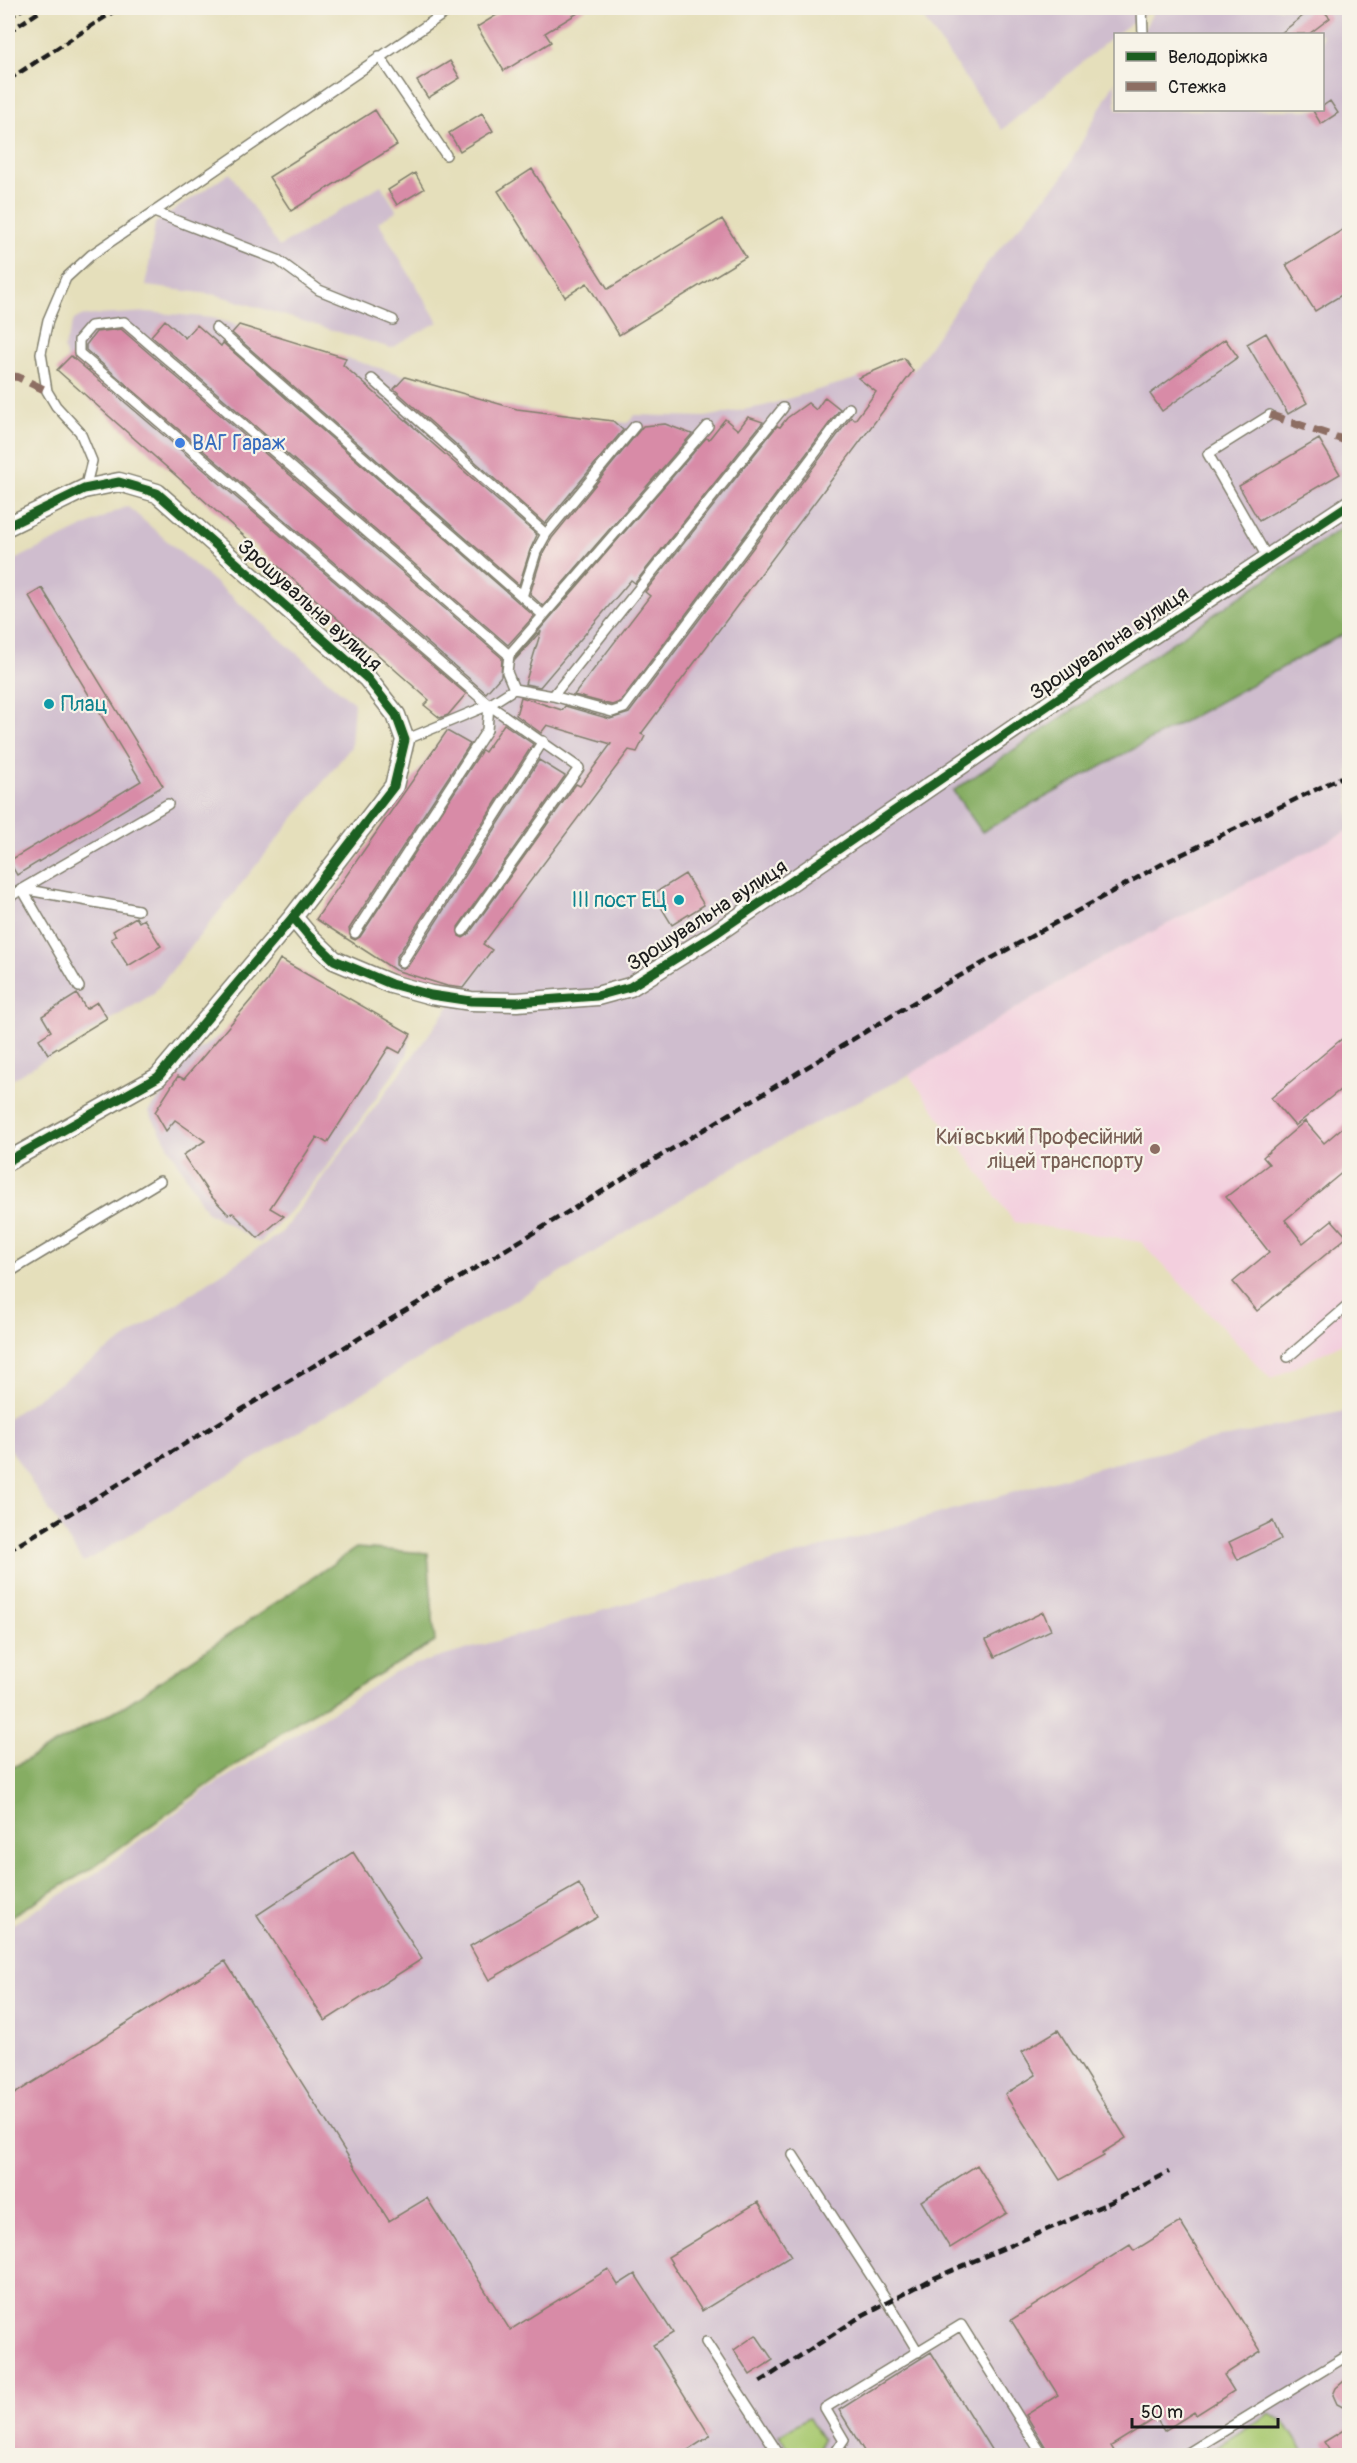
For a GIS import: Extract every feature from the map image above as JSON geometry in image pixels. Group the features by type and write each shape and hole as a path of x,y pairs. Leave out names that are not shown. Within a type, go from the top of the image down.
{"street":[{"name":"Зрошувальна вулиця","path":"8,526 84,489 119,482 157,493 368,678 396,715 405,740"},
{"name":"Зрошувальна вулиця","path":"292,917 334,960 392,984 431,995 471,1001 517,1002 597,996 630,987 724,928 1267,557 1350,504"},
{"path":"8,1161 158,1077 292,917 394,786 405,740"}],"lane":[{"path":"84,489 92,461 80,432 56,406 47,391 41,353 48,320 66,278 91,255 452,8"},
{"path":"1142,8 1143,33"},
{"path":"379,56 446,155"},
{"path":"154,212 278,260 319,290 393,320"},
{"path":"463,931 579,768 489,705 79,353 79,340 91,326 124,322 509,655"},
{"path":"216,328 543,615"},
{"path":"372,379 546,534"},
{"path":"553,696 783,408"},
{"path":"405,740 489,705 514,689 553,696 612,712 624,708 849,408"},
{"path":"1267,557 1208,454 1270,415"},
{"path":"522,597 536,552 546,534 635,426"},
{"path":"514,689 507,672 509,655 708,426"},
{"path":"355,933 487,730 489,705"},
{"path":"402,962 543,741"},
{"path":"8,898 168,804"},
{"path":"22,889 138,910"},
{"path":"22,889 79,987"},
{"path":"8,1273 160,1181"},
{"path":"1288,1357 1350,1304"},
{"path":"793,2155 918,2352"},
{"path":"833,2456 844,2440 825,2408 961,2325 1043,2456"},
{"path":"706,2342 780,2456"},
{"path":"1183,2456 1350,2354"}],"shaded area":[{"path":"916,8 1154,8 1117,33 1114,33 1114,36 1002,130"},
{"path":"1156,8 1349,8 1349,830 1075,972 909,1075 757,1153 83,1563 8,1445 8,1418 282,1232 461,991 389,966 316,919 446,731 436,715 424,705 428,700 57,370 67,359 64,348 74,320 81,316 148,312 213,318 502,405 627,423 635,415 705,417 764,406 858,378 904,358 913,371 987,263 1062,178 1114,83 1114,111 1324,111 1324,33 1142,33"},
{"path":"230,173 279,247 381,185 397,211 378,222 438,322 391,348 217,295 146,286 155,223"},
{"path":"127,506 354,703 351,747 153,994 8,1082 8,563"},
{"name":"Київський Професійний ліцей транспорту","path":"1349,830 1349,1340 1271,1379 1141,1242 1014,1222 909,1075 1075,972"},
{"path":"280,959 411,1034 407,1055 335,1156 290,1212 260,1243 206,1211 149,1112 189,1057 224,1032 260,990"},
{"path":"1349,1410 1349,2455 8,2456 8,1927 92,1876 207,1789 403,1668 1122,1461"}],"green space":[{"path":"1349,523 1349,631 982,832 953,791"},
{"path":"356,1548 428,1553 435,1642 298,1721 87,1871 8,1918 8,1770 124,1706"},
{"path":"1271,2413 1285,2423 1306,2455 1202,2455"},
{"path":"808,2417 822,2439 818,2455 791,2455 779,2435"}],"building":[{"path":"508,8 586,8 545,33 551,42 504,71 477,27"},
{"path":"1313,8 1321,8 1330,18 1310,33 1281,33"},
{"path":"450,61 460,78 428,98 417,81"},
{"path":"1330,101 1338,113 1321,124 1313,111 1324,111 1324,105"},
{"path":"375,110 397,145 291,211 269,177"},
{"path":"482,113 493,131 460,151 449,133"},
{"path":"532,169 608,289 722,219 746,257 619,335 587,283 565,297 498,191"},
{"path":"415,173 424,189 397,205 388,190"},
{"path":"1350,225 1350,290 1315,311 1286,265"},
{"path":"165,320 185,338 197,325 221,346 223,343 534,616 508,645 151,336"},
{"path":"239,325 346,358 343,365 537,535 519,585 232,333"},
{"path":"121,329 502,658 501,676 486,693 86,350 86,345 96,332"},
{"path":"1266,333 1307,403 1288,414 1247,344"},
{"path":"1225,339 1238,357 1162,411 1150,394"},
{"path":"71,356 466,694 448,715 440,718 424,705 429,700 57,370"},
{"path":"904,358 913,371 641,734 645,736 637,752 629,750 483,944 492,950 463,988 447,986 395,970 316,919 447,731 470,744 349,929 351,938 355,940 360,937 482,750 485,752 504,724 533,744 396,958 396,965 401,969 408,966 539,760 565,776 458,927 459,936 463,938 468,935 576,784 580,786 611,744 547,725 541,733 516,715 521,697 562,710 565,706 610,719 629,713 851,417 855,420 876,392 858,378"},
{"path":"405,377 517,409 613,421 623,430 545,524 394,389"},
{"path":"825,397 840,409 620,702 612,705 574,695 650,596 645,592 777,426 780,427 787,418 808,403 816,410"},
{"path":"748,417 763,422 635,583 631,580 540,687 525,684 541,631 515,660 515,658 706,438 709,439 725,419 738,430"},
{"path":"665,424 692,434 543,606 530,594 542,555 552,538 643,426"},
{"path":"1319,439 1340,474 1259,521 1239,486"},
{"path":"42,588 163,786 17,875 9,861 141,781 29,596"},
{"name":"III пост ЕЦ","path":"685,874 704,905 672,925 653,894"},
{"path":"136,917 139,922 144,919 161,946 128,966 111,939 116,936 113,931"},
{"path":"280,959 411,1034 400,1053 389,1047 327,1143 317,1137 270,1208 284,1216 258,1238 233,1213 228,1214 210,1195 183,1155 205,1141 175,1120 166,1131 155,1112 178,1076 184,1079 267,981"},
{"path":"77,994 86,1009 97,1002 107,1018 48,1054 39,1039 51,1031 42,1016"},
{"path":"1350,1032 1350,1082 1295,1126 1271,1098"},
{"path":"1305,1121 1324,1143 1350,1121 1350,1166 1285,1220 1303,1243 1332,1220 1347,1237 1257,1311 1233,1282 1269,1252 1226,1197 1269,1164 1263,1157"},
{"path":"1273,1521 1281,1539 1238,1560 1229,1542"},
{"path":"1043,1612 1051,1630 995,1657 986,1640"},
{"path":"353,1852 422,1959 325,2021 257,1915"},
{"path":"579,1884 598,1917 489,1980 470,1946"},
{"path":"225,1961 389,2221 427,2198 510,2330 608,2269 618,2285 635,2274 673,2333 653,2345 710,2436 679,2456 8,2456 8,2098"},
{"path":"1058,2030 1126,2138 1102,2153 1104,2156 1060,2180 1005,2094 1036,2075 1022,2052"},
{"path":"977,2165 1007,2213 950,2248 921,2201"},
{"path":"758,2202 791,2256 702,2311 668,2257"},
{"path":"1180,2222 1261,2351 1224,2375 1234,2391 1196,2415 1194,2412 1164,2431 1156,2418 1111,2446 1117,2456 1051,2456 1026,2415 1058,2395 1011,2320 1130,2245 1134,2251"},
{"path":"756,2335 773,2360 750,2375 734,2350"},
{"path":"931,2352 995,2456 867,2456 839,2410"},
{"path":"1350,2376 1350,2411 1337,2404 1333,2395 1336,2388"},
{"path":"1350,2426 1350,2456 1333,2456 1324,2442"}],"railway":[{"path":"8,18 24,8"},
{"path":"8,32 45,8"},
{"path":"8,80 119,8"},
{"path":"8,1551 936,989 1164,863 1350,773"},
{"path":"760,2382 863,2315 932,2279 1111,2202 1169,2172"}],"marked path":[{"path":"8,376 18,377 47,391"},
{"path":"1270,415 1350,442"}],"cycle path":[{"path":"8,526 84,489 119,482 157,493 367,678 396,715 405,740 394,786 293,917 158,1077 8,1161"},
{"path":"293,917 334,960 391,984 431,995 471,1001 517,1002 597,996 630,987 715,934 1101,669 1350,504"}],"place":[{"name":"ВАГ Гараж","path":"180,443"},
{"name":"Плац","path":"49,704"},
{"name":"III пост ЕЦ","path":"679,900"},
{"name":"Київський Професійний ліцей транспорту","path":"1155,1149"}]}
